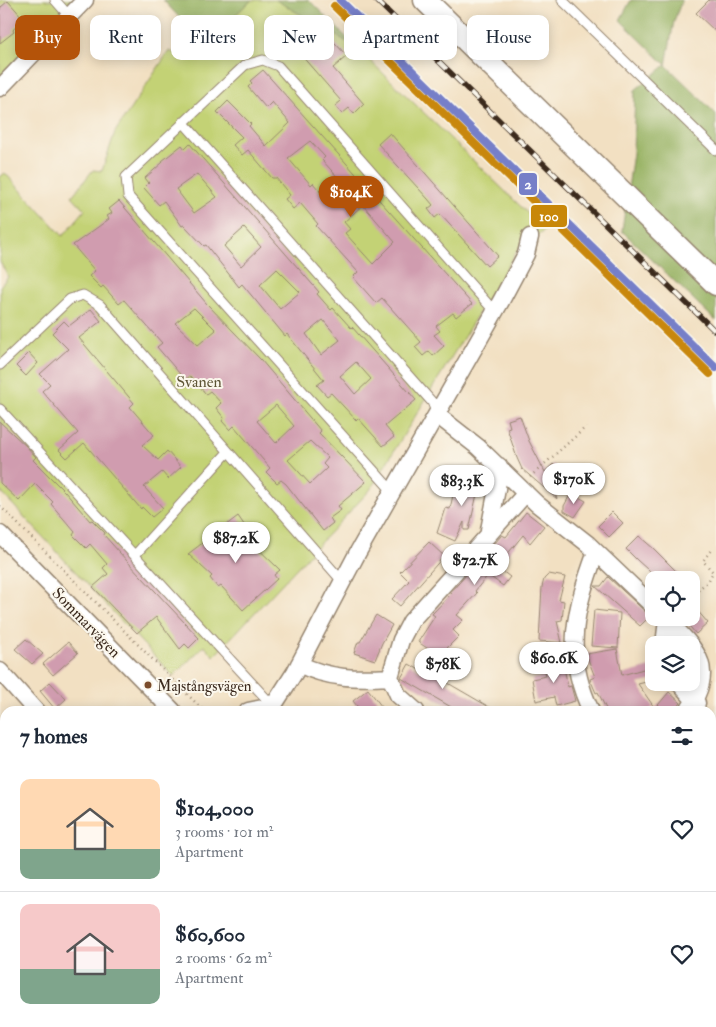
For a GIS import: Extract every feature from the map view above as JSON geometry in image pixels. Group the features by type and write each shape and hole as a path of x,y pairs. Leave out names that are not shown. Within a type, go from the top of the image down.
{"main road":[{"path":"425,0 716,284"}],"street":[{"path":"70,15 85,0"},
{"path":"0,88 27,60"},
{"path":"274,706 299,664 342,581 495,312 526,254 530,237"},
{"path":"437,415 457,429 499,466 537,504 596,552 645,598"},
{"path":"488,534 497,489 499,466"},
{"path":"410,706 398,695 390,677 401,640 411,621 488,534 523,490"},
{"name":"Sommarvägen","path":"0,534 168,706"},
{"path":"588,706 583,695 575,664 574,640 576,613 596,552"},
{"path":"673,626 709,661 712,678 705,694 693,706"},
{"path":"299,664 335,677 358,679 390,677"},
{"path":"0,671 32,706"},
{"path":"683,691 691,706"}],"lane":[{"path":"55,0 68,15"},
{"path":"562,0 716,150"},
{"path":"393,492 128,196 126,177 245,65 263,60 278,66 495,312"},
{"path":"183,122 432,402 437,415"},
{"path":"0,365 70,299 83,295 100,305 342,581"},
{"path":"0,409 135,555 269,706"},
{"path":"135,555 228,452"}],"path":[{"path":"523,490 586,427"},
{"path":"0,506 199,706"},
{"path":"700,588 709,580 713,572 703,561 711,550"}],"green space":[{"path":"0,0 79,0 65,15 15,15 15,60 23,60 0,85"},
{"path":"163,0 252,0 235,15 177,15"},
{"name":"Svanen","path":"252,0 276,0 302,15 264,15 264,60 334,60 334,34 344,40 344,60 369,60 545,230 516,252 370,490 214,656 204,646 173,676 0,491 0,286 8,277 0,262 0,177 5,173 63,236 85,210 72,196 93,170 102,171 115,132 169,51 171,52 171,60 254,60 254,15 235,15"},
{"path":"276,0 309,0 324,15 302,15"},
{"path":"631,0 682,0 674,21 666,65 620,20"},
{"path":"334,25 344,35 344,40 334,34"},
{"path":"666,65 716,114 716,321 622,231 633,153 635,90"}],"building":[{"path":"709,0 716,0 716,32 696,13"},
{"path":"8,1 20,15 15,15 14,32 0,43 0,8"},
{"path":"334,42 344,53 344,59 333,68 364,104 354,114 349,108 342,114 335,106 341,101 305,60 334,60"},
{"path":"263,70 472,304 456,317 453,313 436,326 440,331 434,335 444,346 433,356 429,351 423,356 415,347 421,342 382,298 376,303 353,277 358,272 316,226 318,224 300,203 293,209 285,199 290,195 276,178 272,178 248,150 242,155 233,145 242,137 217,112 228,101 251,124 249,126 266,146 290,123 272,102 266,108 248,87 252,83 250,81","holes":["310,141 325,157 322,160 341,181 324,196 313,183 311,185 288,158","363,205 395,242 373,264 345,233 350,229 344,222"]},
{"path":"390,133 498,256 487,266 440,214 435,218 428,209 433,205 378,144"},
{"path":"190,144 319,292 317,294 331,310 333,308 352,327 416,400 385,426 394,437 383,446 358,418 356,420 331,393 327,396 317,385 324,380 287,334 285,336 242,284 239,287 206,245 204,246 184,225 182,226 164,201 159,205 144,188 149,183 145,178 162,161 182,145 185,149","holes":["197,174 217,197 194,213 176,189","244,228 261,247 241,266 224,246","277,269 300,292 280,309 260,285","323,320 340,340 321,355 306,334","356,362 371,379 355,394 340,376"]},
{"path":"119,201 207,304 261,360 321,431 319,433 366,482 338,506 341,510 330,518 333,523 323,531 286,484 281,480 277,483 266,472 270,468 234,426 230,430 222,421 224,418 216,408 221,403 210,391 206,394 190,376 185,380 157,347 162,343 124,300 119,304 103,286 101,288 89,276 95,271 73,245 109,219 107,216 112,213 109,209","holes":["194,308 216,330 198,345 175,323","276,405 294,426 276,443 257,421","310,441 328,458 323,464 327,468 310,484 288,460"]},
{"path":"91,309 101,321 79,338 134,403 130,407 154,435 142,445 158,460 167,451 181,467 168,479 162,472 144,487 163,508 152,517 142,507 141,509 84,443 67,458 59,450 78,433 42,391 50,384 40,374 68,349 52,333 64,321 69,326"},
{"path":"29,353 38,363 26,376 16,366"},
{"path":"520,416 529,441 545,472 553,464 562,473 562,477 552,487 557,499 522,469 517,458 507,428 510,427 508,420"},
{"path":"0,422 27,447 36,457 33,460 65,492 90,521 92,520 105,533 104,535 127,561 199,638 189,648 185,644 180,649 156,617 137,633 93,587 108,574 103,568 107,564 90,544 86,548 73,535 75,532 51,504 53,502 35,484 19,501 0,483"},
{"path":"465,470 483,470 483,485 479,485 469,530 464,530 464,522 455,541 437,533 445,508 450,509 453,495 464,498"},
{"path":"571,493 586,501 575,517 564,511 564,506"},
{"path":"526,512 544,526 530,543 523,535 497,567 510,577 503,586 488,575 475,591 477,593 457,615 463,620 453,630 459,636 439,656 418,642 435,616 432,614 502,535 506,537"},
{"path":"612,512 623,523 609,537 598,526"},
{"path":"238,516 247,529 242,533 280,570 274,575 277,579 243,610 221,586 218,588 210,578 212,576 188,554"},
{"path":"639,536 676,571 649,571 626,549"},
{"path":"429,542 444,556 400,606 392,599 409,581 400,572"},
{"path":"549,574 565,577 559,600 564,601 562,620 557,621 562,643 539,641 542,587 544,579"},
{"path":"608,577 645,611 645,621 640,626 595,586 601,586"},
{"path":"594,610 620,613 618,648 591,646"},
{"path":"700,614 708,623 696,634 689,626 700,626"},
{"path":"376,615 392,625 375,660 354,653 358,642 360,642"},
{"path":"26,639 43,654 32,664 15,649"},
{"path":"68,642 78,653 53,675 43,664"},
{"path":"617,649 622,675 645,669 645,682 638,684 653,706 605,706 590,679 595,677 586,654"},
{"path":"562,658 568,687 571,686 575,701 556,706 554,697 536,701 532,679 546,676 543,661"},
{"path":"409,664 425,673 430,667 443,675 441,679 487,706 449,706 401,678"},
{"path":"50,682 66,699 58,706 52,706 40,691"},
{"path":"368,689 381,706 357,706 353,701"},
{"path":"669,692 681,703 678,706 657,706"}],"railway":[{"path":"376,0 716,332"}],"rail line":[{"name":"2","path":"340,0 716,368"}],"transit line":[{"name":"100","path":"334,6 710,374"}],"place":[{"name":"Majstångsvägen","path":"148,685"}]}
